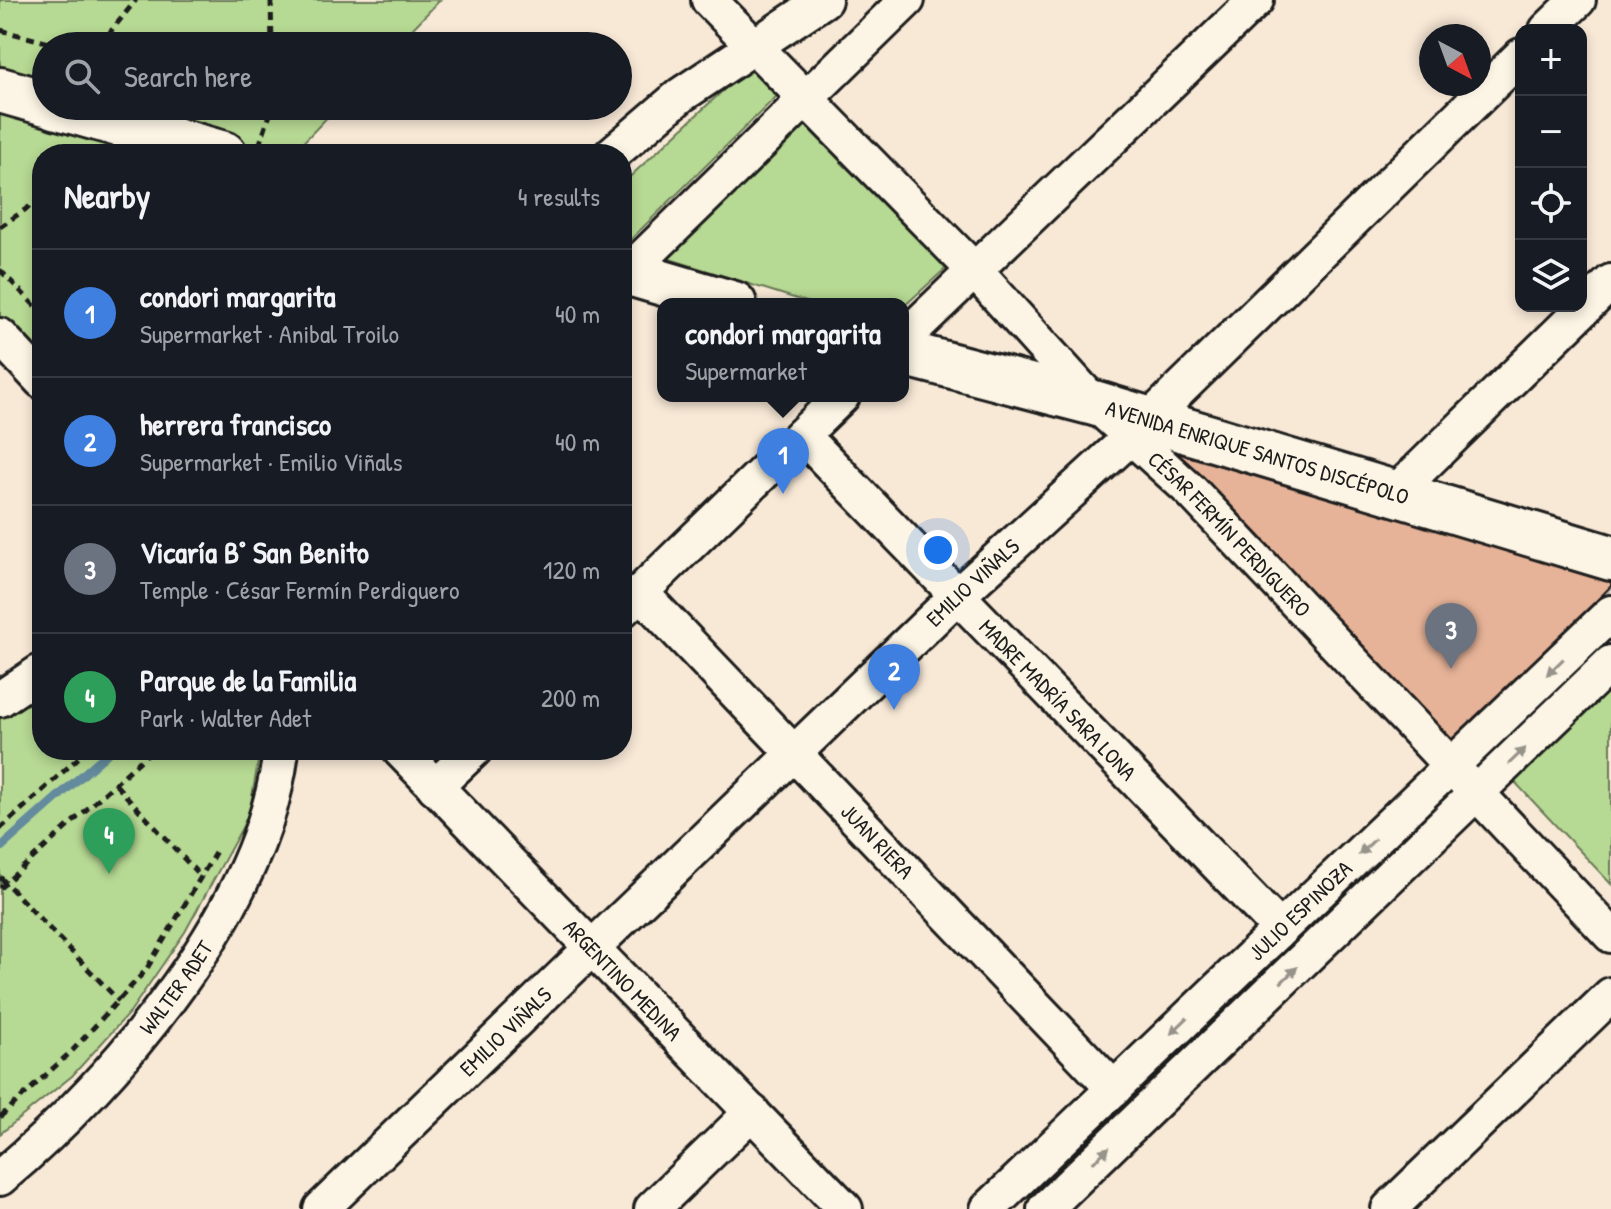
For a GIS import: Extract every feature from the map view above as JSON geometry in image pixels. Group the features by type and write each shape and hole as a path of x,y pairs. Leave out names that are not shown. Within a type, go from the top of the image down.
{"main road":[{"path":"0,90 32,99"},
{"path":"104,120 189,144"},
{"path":"632,276 712,298"},
{"name":"AVENIDA ENRIQUE SANTOS DISCÉPOLO","path":"909,355 1094,403 1139,428 1395,493 1611,558"}],"street":[{"path":"709,0 807,96 974,270 1094,403"},
{"path":"624,144 681,95 824,0"},
{"path":"632,266 907,0"},
{"path":"909,333 1256,0"},
{"path":"1553,24 1578,0"},
{"name":"EMILIO VIÑALS","path":"321,1209 956,597 1139,428 1515,62"},
{"path":"1395,493 1611,282"},
{"path":"0,336 32,370"},
{"path":"632,600 836,402"},
{"name":"CÉSAR FERMÍN PERDIGUERO","path":"1139,428 1191,491 1611,935"},
{"name":"MADRE MADRÍA SARA LONA","path":"802,435 1280,929"},
{"name":"JUAN RIERA","path":"632,602 794,755 1114,1089"},
{"name":"JULIO ESPINOZA","path":"988,1209 1611,613"},
{"name":"JULIO ESPINOZA","path":"1045,1209 1611,663"},
{"path":"0,699 32,678"},
{"name":"WALTER ADET","path":"0,1178 47,1139 98,1088 136,1045 184,976 244,873 266,818 279,760"},
{"name":"ARGENTINO MEDINA","path":"409,760 845,1209"},
{"path":"435,787 463,760"},
{"path":"1389,1209 1611,995"},
{"path":"652,1209 752,1112"}],"path":[{"path":"110,32 136,0"},
{"path":"271,0 272,32"},
{"path":"0,30 32,38"},
{"path":"259,144 268,120"},
{"path":"0,227 32,205"},
{"path":"0,270 32,303"},
{"path":"0,829 76,760"},
{"path":"3,885 142,760"},
{"path":"116,785 202,878"},
{"path":"0,1117 119,1001 146,970 221,842"},
{"path":"0,877 3,885 119,1001"}],"green space":[{"path":"0,0 440,0 409,32 32,32 32,120 325,120 302,144 32,144 32,370 0,336"},
{"path":"756,60 784,89 632,238 632,175"},
{"path":"809,105 954,261 909,302 909,298 794,298 657,255"},
{"path":"32,678 32,760 258,760 249,815 185,932 130,1012 72,1076 0,1134 0,699"},
{"path":"1611,680 1611,884 1512,779"}],"building":[{"path":"1154,441 1611,577 1611,586 1450,751"}],"waterway":[{"path":"0,848 100,760"}],"place":[{"name":"condori margarita","path":"783,494"},
{"name":"Vicaría B° San Benito","path":"1451,669"},
{"name":"herrera francisco","path":"894,710"},
{"name":"Parque de la Familia","path":"109,874"}]}
